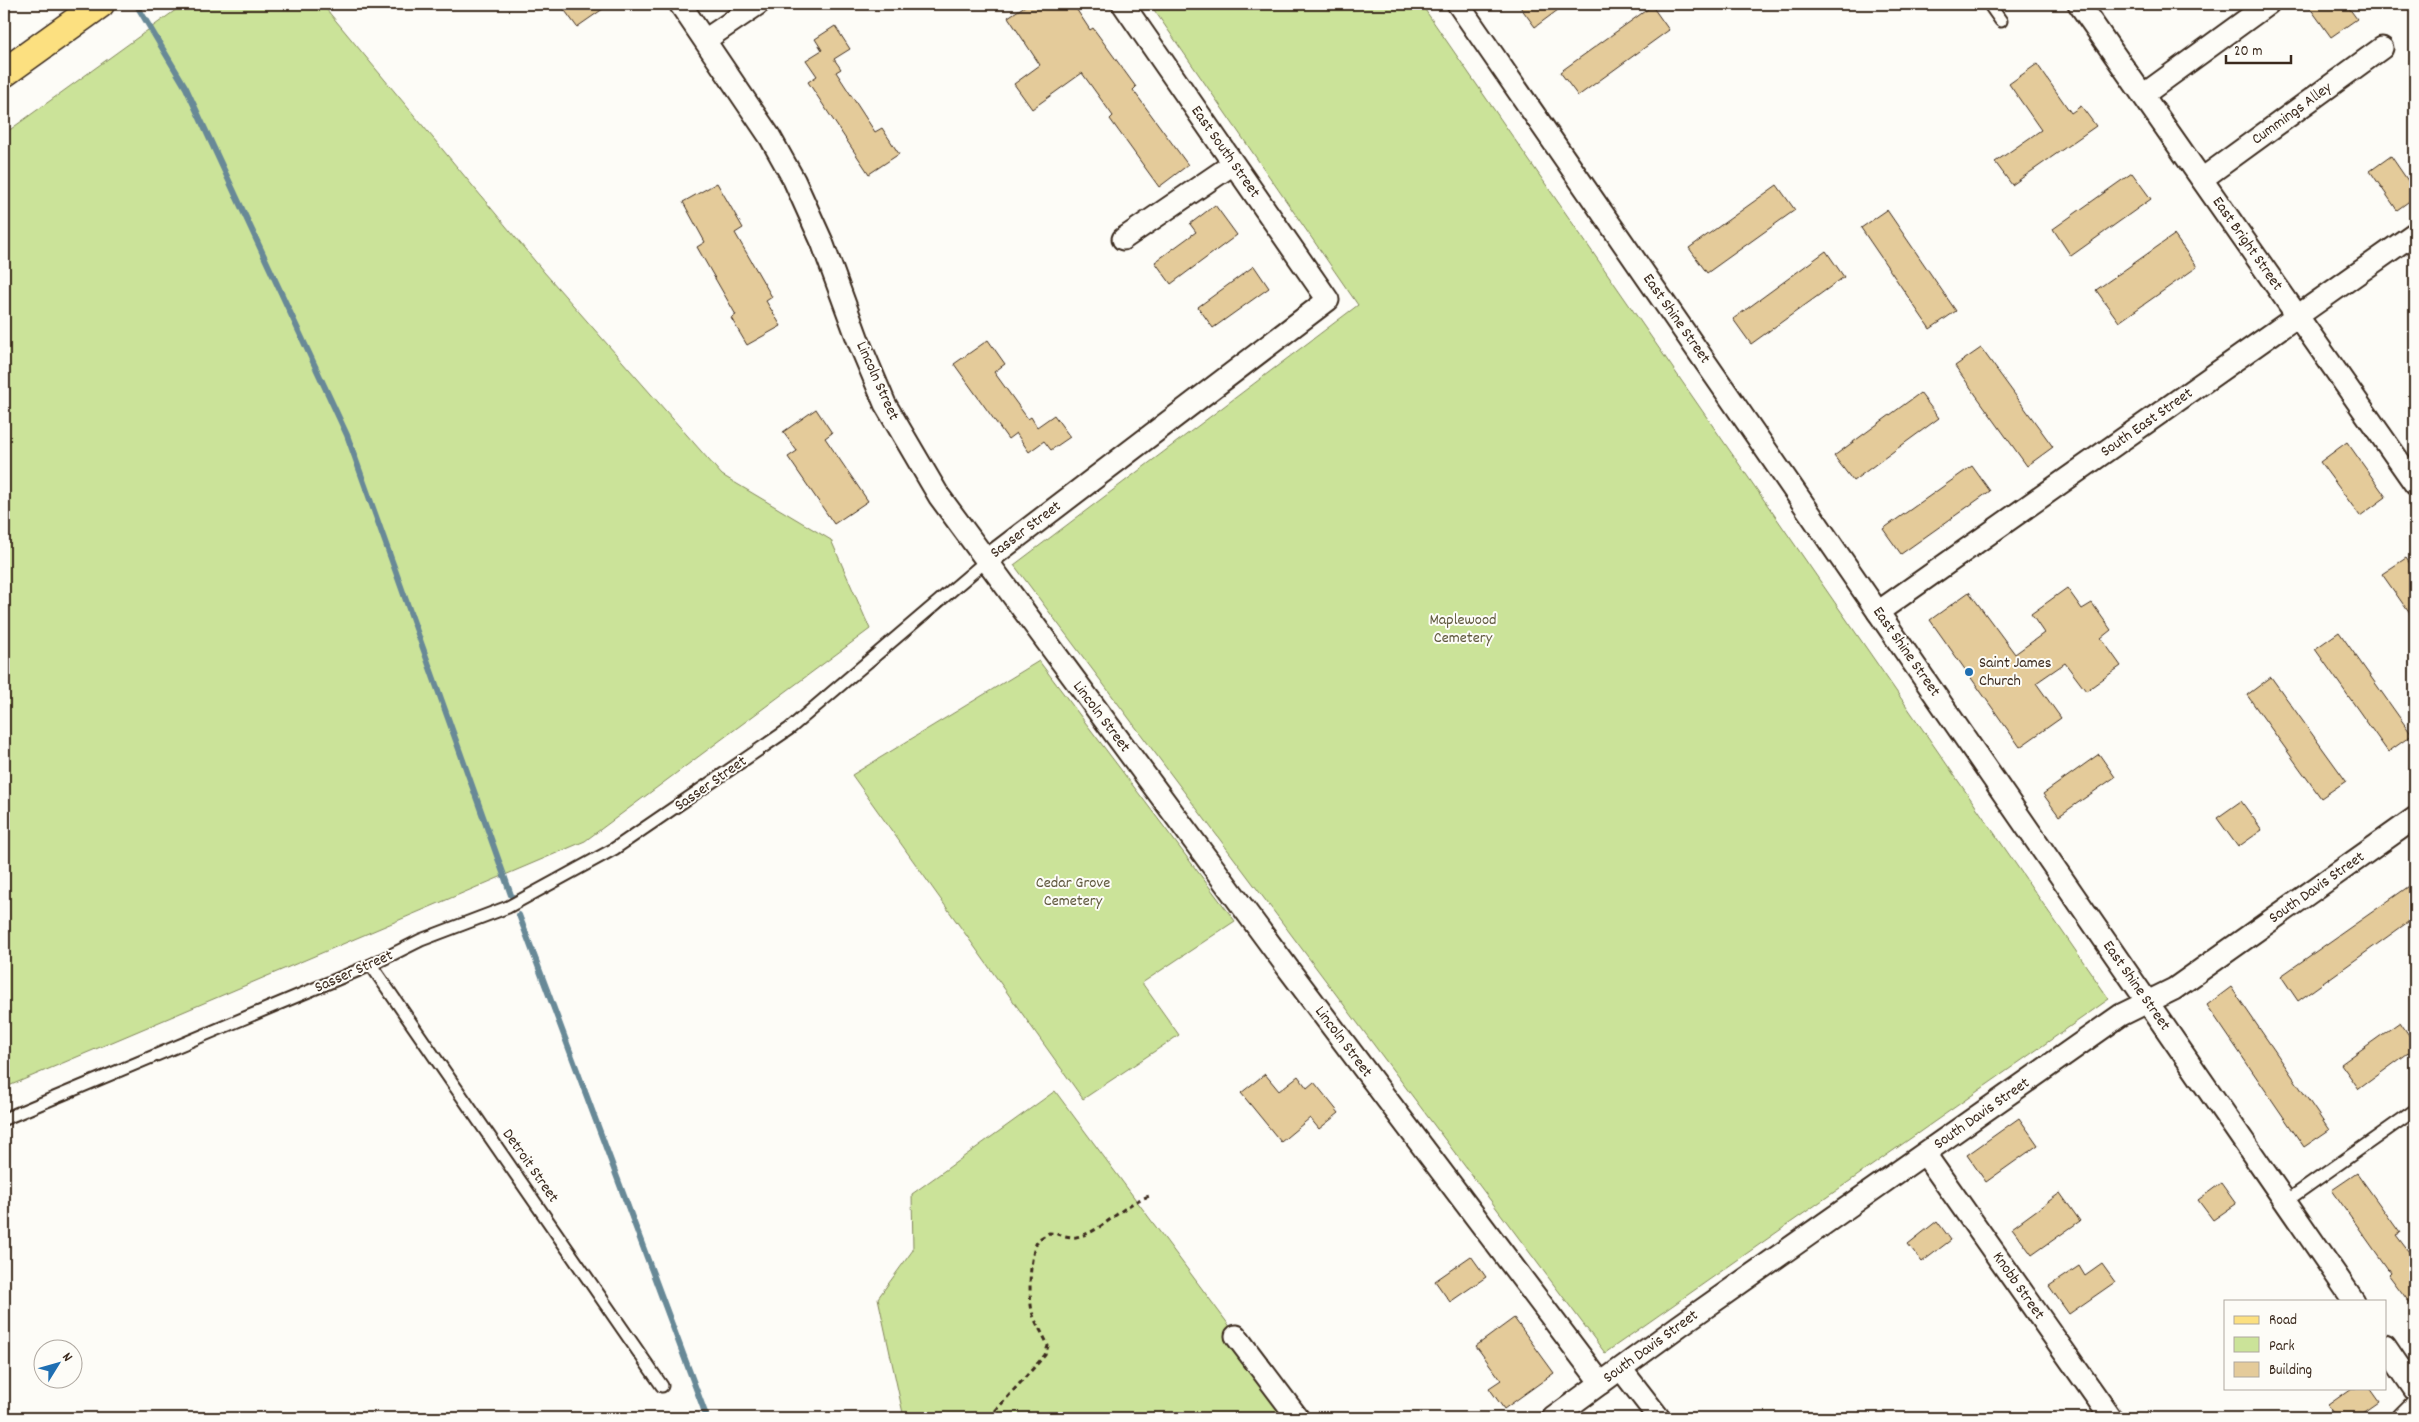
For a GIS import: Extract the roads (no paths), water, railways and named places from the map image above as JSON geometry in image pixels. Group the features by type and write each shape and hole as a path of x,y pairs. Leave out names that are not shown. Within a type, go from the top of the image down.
{"main road":[{"path":"4,73 93,9"}],"street":[{"name":"Lincoln Street","path":"680,4 770,137 794,180 822,242 858,340 885,404 939,496 1290,971 1601,1383"},
{"path":"705,40 758,4"},
{"name":"East South Street","path":"1123,4 1328,300"},
{"name":"East Shine Street","path":"1458,4 2353,1300"},
{"name":"East Bright Street","path":"2079,4 2415,484"},
{"path":"2143,95 2268,4"},
{"name":"Cummings Alley","path":"2202,179 2382,48"},
{"path":"1123,239 1233,164"},
{"name":"South East Street","path":"1878,612 2415,233"},
{"name":"Sasser Street","path":"986,561 1328,300"},
{"name":"South Davis Street","path":"1553,1418 2121,1015 2174,989 2415,818"},
{"name":"Knobb Street","path":"1925,1154 2111,1418"},
{"path":"1236,1336 1298,1418"},
{"path":"2386,1347 2415,1390"},
{"path":"1621,1369 1659,1418"},
{"path":"2403,1418 2415,1406"}],"lane":[{"path":"1989,4 2001,21"},
{"name":"Sasser Street","path":"4,1119 371,965 421,940 508,907 614,849 789,729 986,561"},
{"name":"Detroit Street","path":"371,965 662,1386"},
{"path":"2285,1202 2415,1110"}],"waterway":[{"path":"136,4 186,88 347,435 511,895"},
{"path":"519,915 707,1418"}],"place":[{"name":"Saint James Church","path":"1969,672"}],"park label":[{"name":"Maplewood Cemetery","path":"1463,629"},
{"name":"Cedar Grove Cemetery","path":"1073,892"}]}
